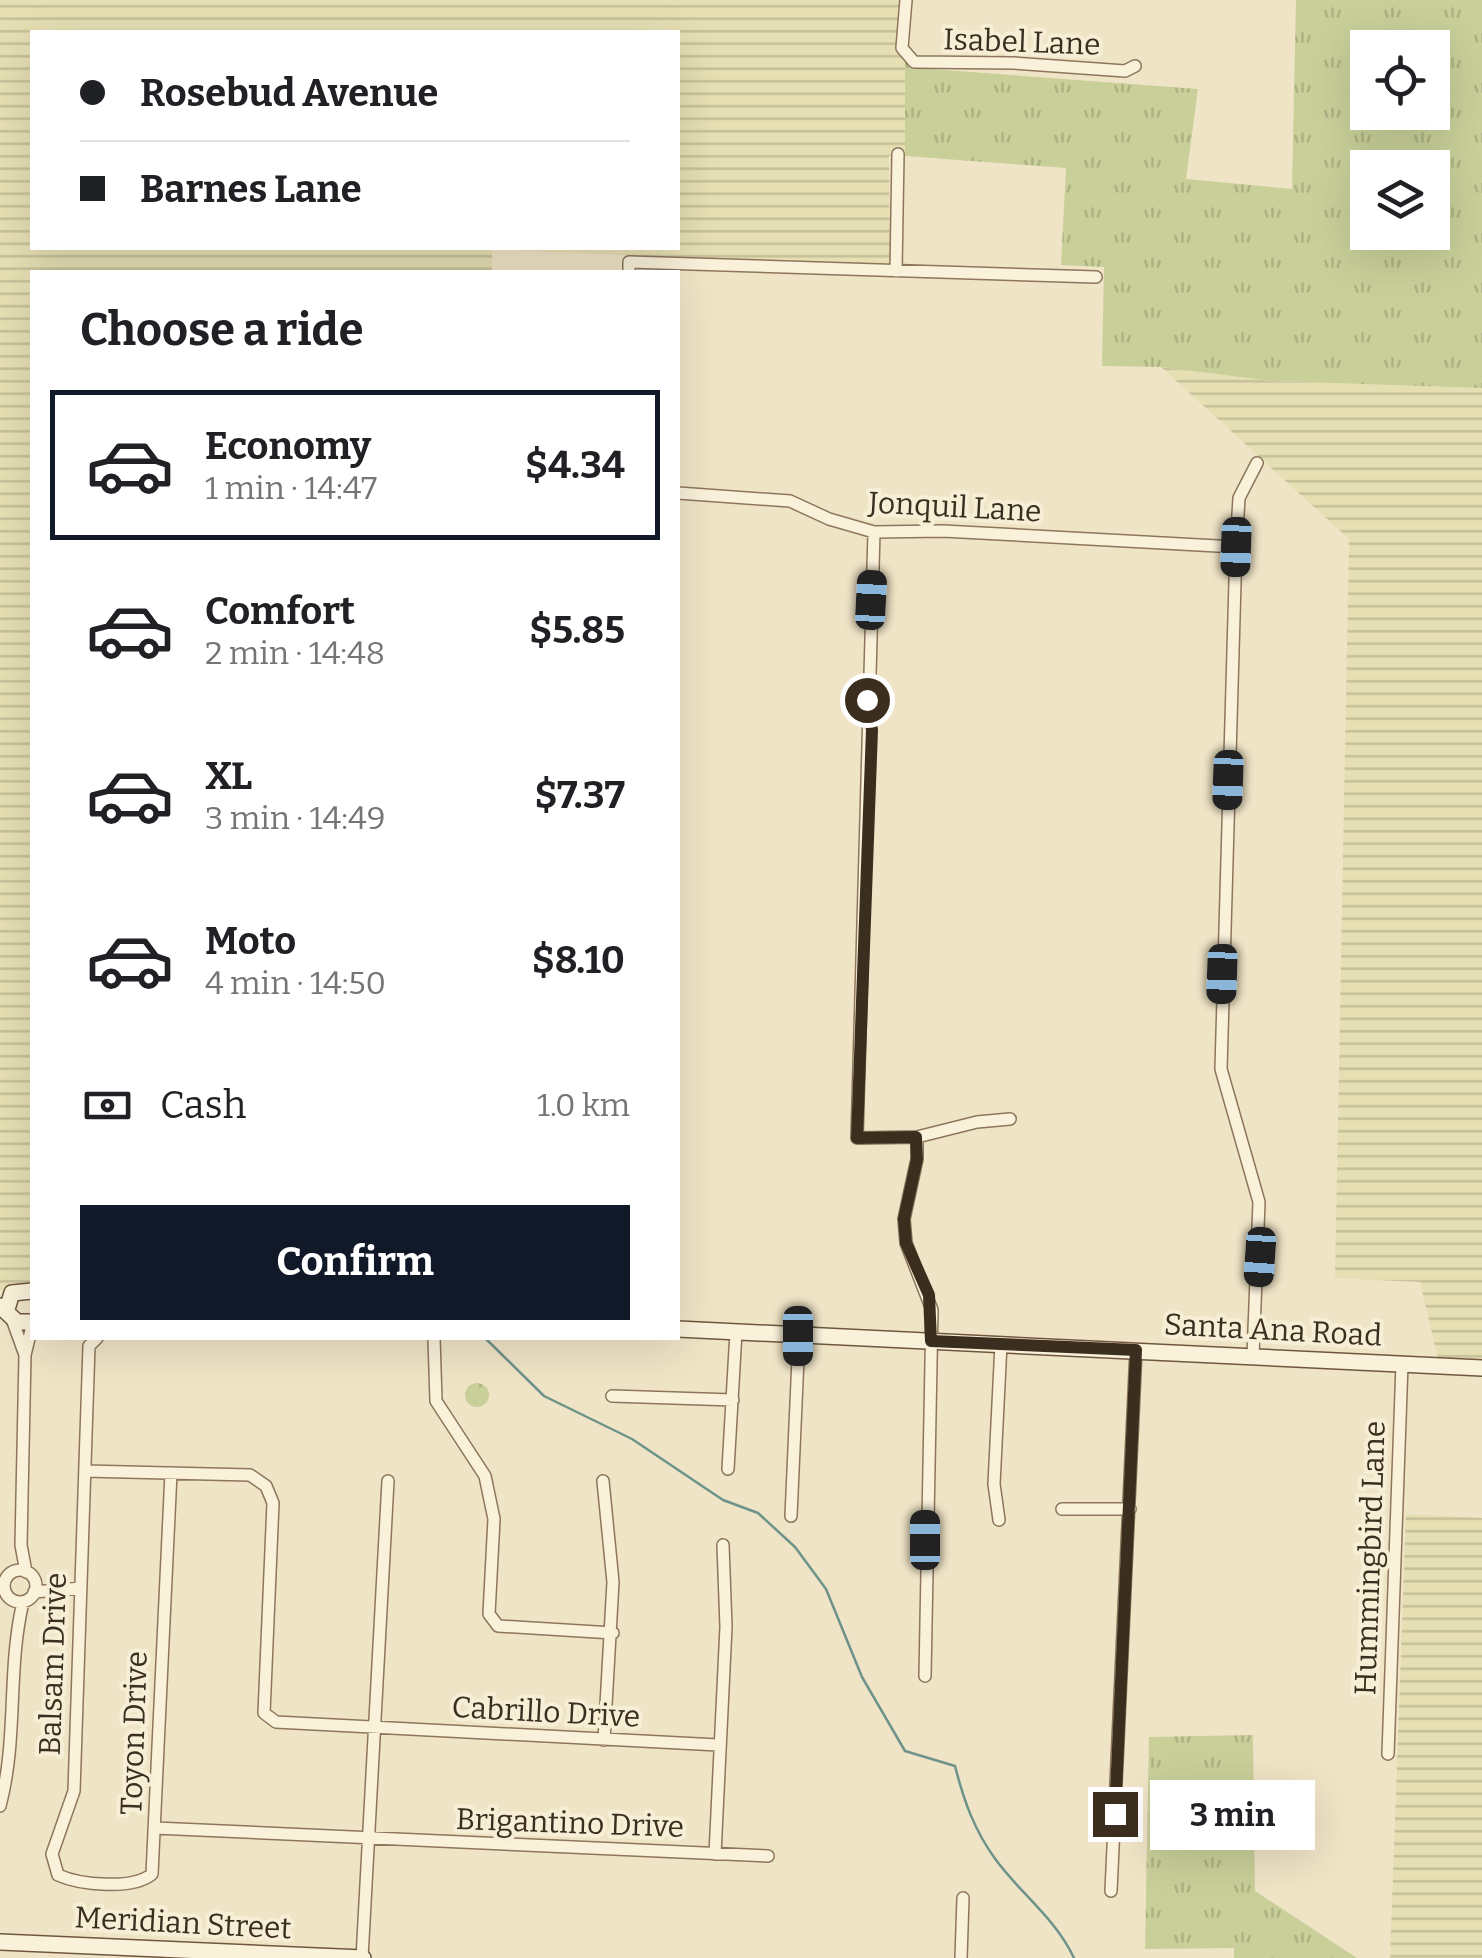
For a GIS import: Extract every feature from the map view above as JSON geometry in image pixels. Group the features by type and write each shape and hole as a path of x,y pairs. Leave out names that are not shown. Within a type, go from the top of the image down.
{"street":[{"name":"Isabel Lane","path":"906,0 902,48 914,62 1013,63 1106,70 1134,66"},
{"path":"896,271 898,154"},
{"path":"629,267 1096,277"},
{"path":"1253,1356 1260,1202 1220,1069 1236,547 1239,498 1257,463"},
{"name":"Jonquil Lane","path":"680,493 790,500 829,519 874,532 944,531 1236,547"},
{"path":"874,532 857,1138 916,1137 977,1122 1010,1119"},
{"path":"916,1137 917,1159 904,1219 906,1243 929,1295 925,1676"},
{"path":"6,1304 30,1292"},
{"path":"6,1304 30,1322"},
{"path":"6,1304 24,1355"},
{"name":"Santa Ana Road","path":"680,1329 1482,1368"},
{"path":"0,1806 13,1736 18,1626 11,1585 21,1545 24,1355 30,1332"},
{"path":"728,1469 736,1332"},
{"path":"791,1516 798,1336"},
{"name":"Balsam Drive","path":"52,1854 74,1791 74,1589 89,1346 95,1340"},
{"path":"434,1340 436,1401 485,1476 494,1519 489,1614 498,1626 613,1633"},
{"path":"999,1520 994,1484 1002,1344"},
{"path":"1111,1891 1136,1350"},
{"name":"Hummingbird Lane","path":"1388,1754 1402,1364"},
{"path":"612,1396 732,1400"},
{"path":"84,1471 171,1473"},
{"name":"Cabrillo Drive","path":"171,1473 250,1475 266,1486 273,1503 264,1713 276,1722 718,1745"},
{"name":"Toyon Drive","path":"52,1854 58,1876 70,1881 135,1883 152,1874 171,1473"},
{"path":"603,1480 613,1633 604,1740"},
{"path":"362,1958 388,1481"},
{"path":"1062,1509 1130,1509"},
{"path":"715,1854 726,1627 724,1544"},
{"path":"11,1585 74,1589"},
{"path":"11,1585 35,1587"},
{"name":"Brigantino Drive","path":"155,1828 768,1856"},
{"path":"961,1958 963,1898"},
{"name":"Meridian Street","path":"0,1942 362,1958"}],"shaded area":[{"path":"0,0 905,0 905,156 889,156 890,267 514,250 680,250 680,30 30,30 30,250 492,250 492,270 30,270 30,1292 0,1290"},
{"path":"1161,367 1273,381 1482,388 1482,1361 1438,1359 1420,1282 1335,1278 1349,539"},
{"path":"1406,1514 1482,1518 1482,1958 1390,1958"}],"green space":[{"path":"1296,0 1482,0 1482,388 1273,381 1161,367 1102,366 1104,267 1061,265 1066,168 905,156 905,62 917,68 1198,89 1186,179 1292,189"},
{"path":"477,1383 489,1395 477,1407 465,1395"},
{"path":"1253,1735 1255,1891 1357,1958 1234,1958 1234,1948 1145,1949 1149,1737"}],"waterway":[{"path":"487,1340 544,1396 632,1439 723,1500 758,1513 795,1547 826,1589 862,1677 905,1751 955,1766 971,1815 988,1849 1048,1919 1074,1958"}],"route":[{"path":"867,700 872,730 857,1138 916,1137 917,1159 904,1219 906,1243 929,1295 931,1341 1136,1350 1115,1814"}]}
